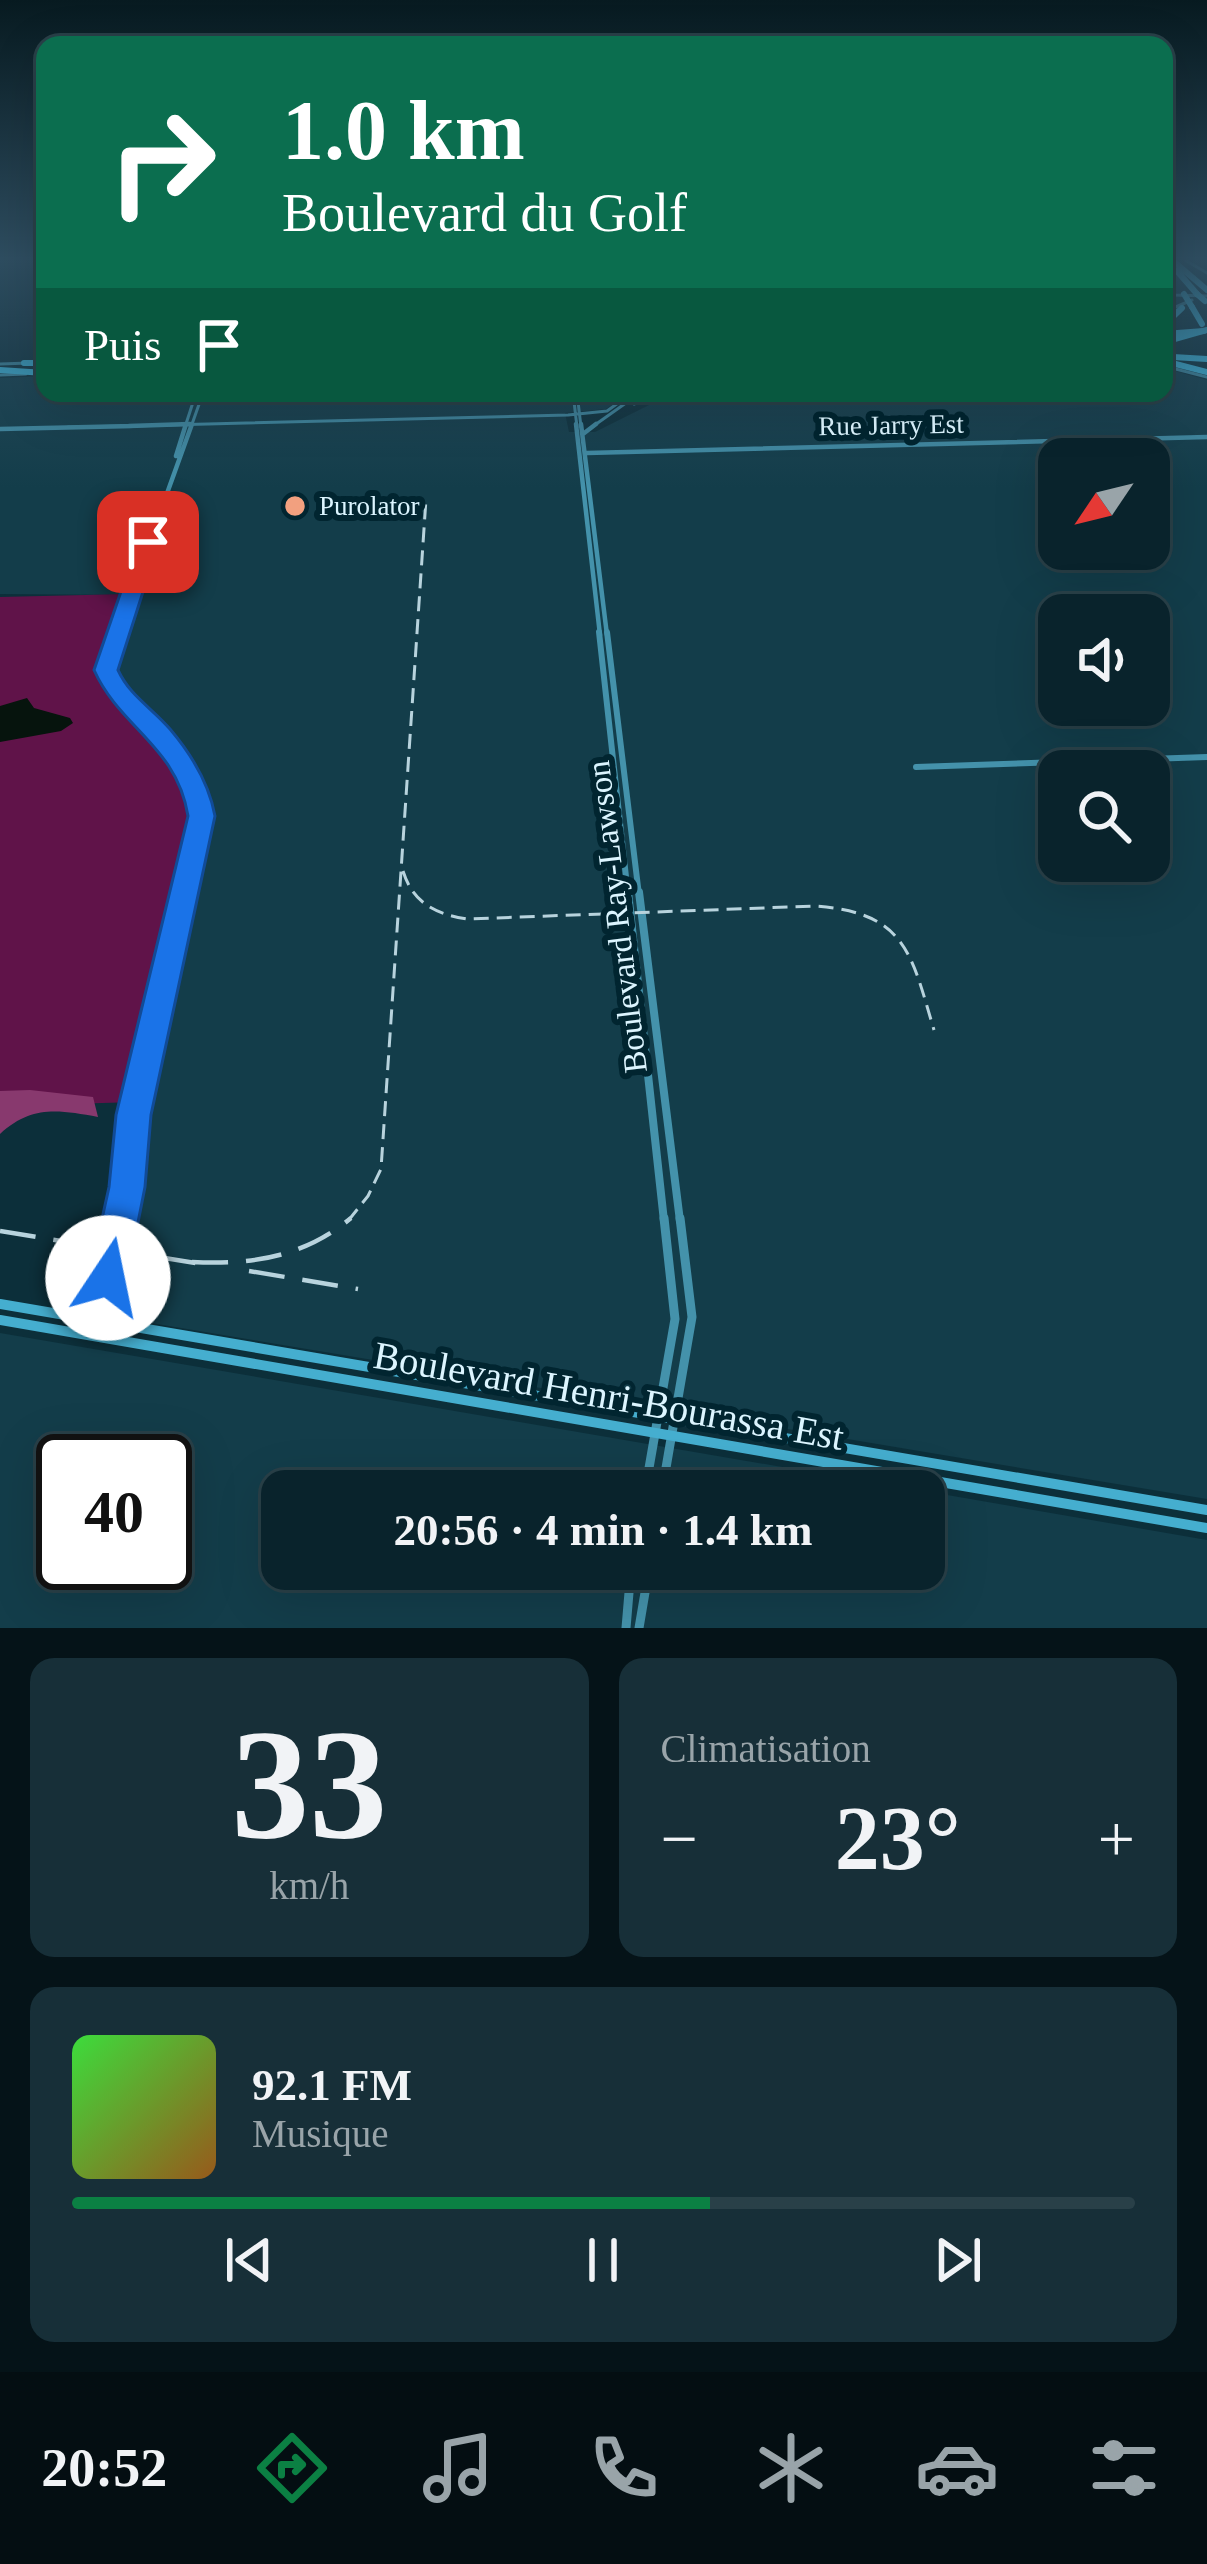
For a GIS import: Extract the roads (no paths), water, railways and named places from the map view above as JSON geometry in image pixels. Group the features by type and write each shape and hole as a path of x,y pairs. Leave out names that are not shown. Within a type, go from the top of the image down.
{"highway":[{"path":"1173,361 1207,359"},
{"path":"24,364 36,366"},
{"path":"1173,364 1207,375"},
{"path":"0,369 36,368"}],"main road":[{"name":"Boulevard Henri-Bourassa Est","path":"0,1304 658,1416 675,1428 1207,1528"},
{"name":"Boulevard Henri-Bourassa Est","path":"0,1319 655,1431 675,1428 1207,1510"}],"street":[{"path":"0,369 24,364"},
{"path":"70,1331 79,1317 134,1115 199,835 201,804 193,780 151,724 116,693 105,666 197,402"},
{"name":"Boulevard Ray-Lawson","path":"575,402 576,453 585,483 692,1327 666,1470"},
{"path":"0,429 576,414 610,410 620,402"},
{"path":"626,407 631,402"},
{"path":"583,434 640,402"},
{"name":"Boulevard Ray-Lawson","path":"576,414 586,453 585,483 675,1319 648,1470"},
{"name":"Rue Jarry Est","path":"576,453 1207,437"},
{"path":"916,767 1207,758"},
{"path":"98,1337 127,1187 134,1115"},
{"path":"651,1124 668,1123"},
{"path":"626,1628 628,1590"},
{"path":"638,1628 645,1590"}],"railway":[{"path":"350,1219 381,1169 426,499"},
{"path":"403,871 427,905 467,919 816,906 846,910 887,928 900,942 919,979 934,1030"},
{"path":"192,1262 276,1256 315,1242 350,1219"},
{"path":"0,1231 207,1265"},
{"path":"249,1271 358,1289"}],"place":[{"name":"Purolator","path":"295,506"}]}
